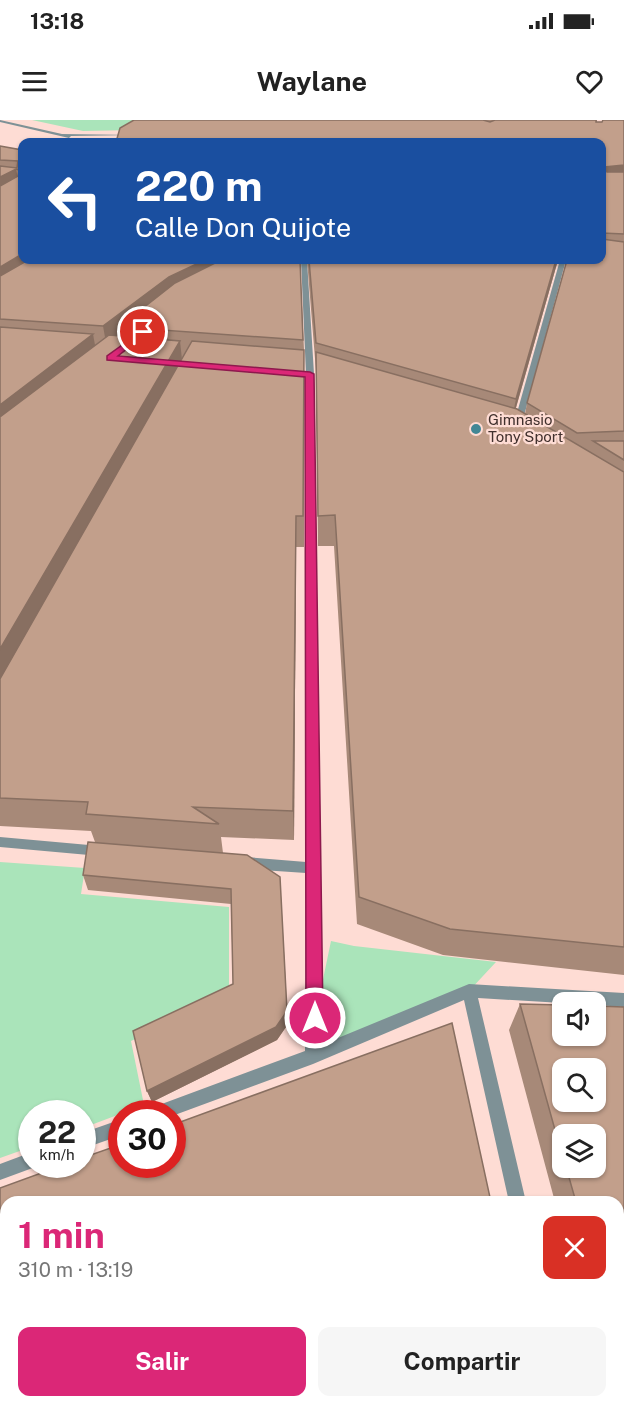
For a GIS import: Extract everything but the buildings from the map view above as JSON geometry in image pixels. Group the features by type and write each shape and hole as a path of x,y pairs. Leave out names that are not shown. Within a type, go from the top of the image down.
{"street":[{"path":"0,121 74,138"},
{"path":"63,135 146,135"},
{"path":"129,138 135,135"},
{"path":"304,264 309,375 314,868 313,1056"},
{"path":"515,434 562,264"},
{"path":"504,430 525,439"},
{"path":"0,843 115,852"},
{"path":"231,862 314,868"},
{"path":"469,991 517,1196"},
{"path":"186,1103 313,1056 469,991 624,1000"},
{"path":"0,1172 18,1165"}],"green space":[{"path":"32,120 303,120 302,127 83,131"},
{"path":"0,862 85,868 81,894 229,907 229,994 131,1041 143,1100 108,1100 108,1119 96,1123 96,1100 18,1100 18,1152 0,1158"},
{"path":"331,941 354,946 496,962 469,991 313,1056 315,1018"}],"place":[{"name":"Gimnasio Tony Sport","path":"476,429"}],"route":[{"path":"143,332 110,358 310,374 315,1018"}]}
